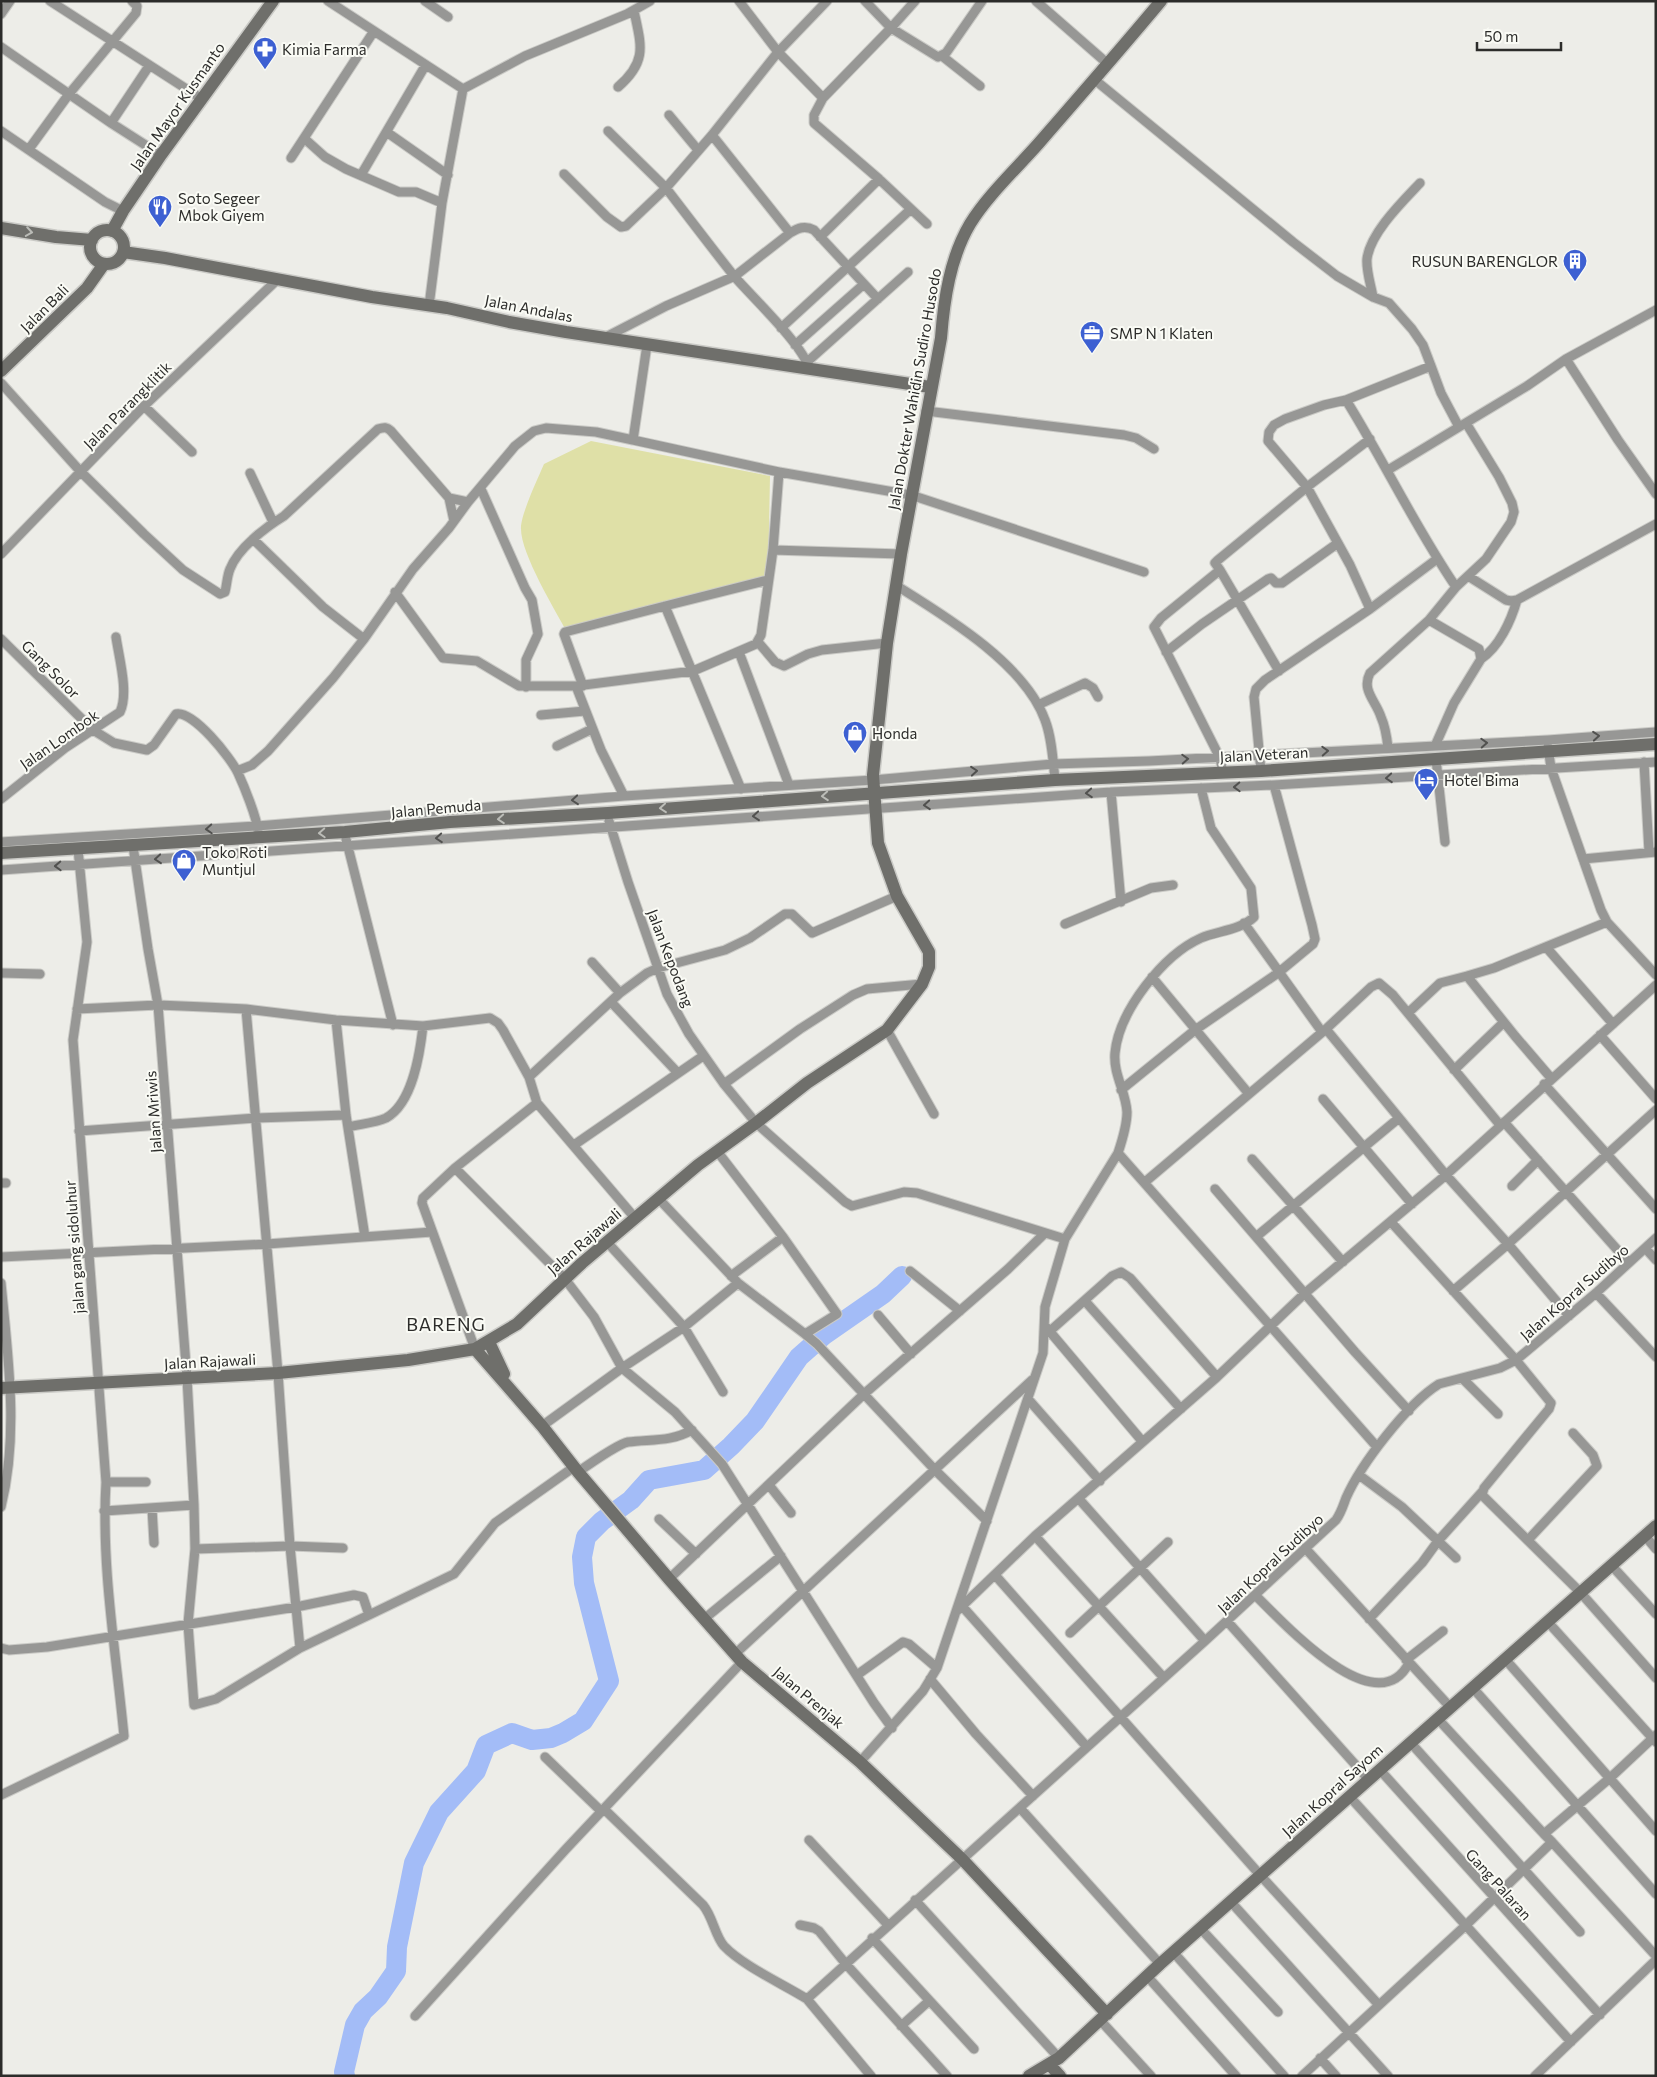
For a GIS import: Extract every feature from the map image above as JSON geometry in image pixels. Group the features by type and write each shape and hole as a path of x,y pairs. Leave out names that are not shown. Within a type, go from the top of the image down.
{"street":[{"path":"1,14 10,1"},
{"path":"50,1 202,99"},
{"path":"28,149 69,94 136,13 137,6 132,1"},
{"name":"Jalan Mayor Kusmanto","path":"112,231 161,155 273,1"},
{"path":"328,1 463,90"},
{"path":"425,1 448,17"},
{"path":"463,90 525,56 631,12 650,1"},
{"path":"739,1 778,52 823,98"},
{"path":"564,174 607,217 621,227 626,226 666,188 712,135 778,52 827,1"},
{"path":"865,1 891,28 938,57 942,56 980,86"},
{"path":"916,1 823,98 814,115 814,123 879,179 927,224"},
{"path":"942,56 982,1"},
{"path":"1036,1 1108,64"},
{"name":"Jalan Dokter Wahidin Sudiro Husodo","path":"874,794 873,780 887,643 911,495 941,338 943,307 948,282 959,247 970,224 990,199 1095,80 1161,1"},
{"path":"618,87 632,71 642,48 631,12"},
{"path":"291,158 374,31"},
{"path":"1,47 161,155"},
{"path":"111,123 149,66"},
{"path":"361,175 388,133 426,66"},
{"path":"1095,80 1293,242 1338,276 1373,297 1389,304 1405,320 1423,345 1441,393 1499,478 1512,503 1514,512 1511,522 1491,552 1456,587 1429,620 1370,673 1367,678 1367,690 1382,718 1388,748"},
{"path":"429,306 442,203 463,90"},
{"path":"669,115 698,150"},
{"path":"1,131 104,202 124,211"},
{"path":"608,131 666,188 735,276 794,345 808,365 908,272"},
{"path":"388,133 448,175"},
{"path":"712,135 790,233"},
{"path":"304,139 325,157 361,175 398,192 416,192 442,203"},
{"path":"820,237 879,179"},
{"path":"1373,297 1367,258 1371,248 1383,224 1396,207 1420,183"},
{"path":"780,328 911,209"},
{"path":"604,338 666,306 735,276 790,233 808,226 848,265 878,299"},
{"path":"1,228 56,237 92,240"},
{"path":"112,231 120,237 124,247 123,252 114,263 104,264 92,255 90,245 92,240 100,232 112,231"},
{"name":"Jalan Andalas","path":"123,252 447,308 509,322 647,345 808,365 930,388"},
{"name":"Jalan Bali","path":"1,371 87,288 104,264"},
{"name":"Jalan Parangklitik","path":"1,554 144,406 277,280"},
{"path":"794,345 864,284"},
{"path":"1388,470 1528,386 1566,359 1656,310"},
{"path":"633,440 647,345"},
{"path":"1566,359 1618,440 1656,494"},
{"path":"1370,609 1338,543 1307,487 1268,442 1269,432 1274,425 1300,412 1346,400 1431,366"},
{"path":"1,383 80,471 144,534 183,570 220,594 225,592 232,565 253,539 273,522 284,516 382,427 387,427 391,431 449,498 454,521"},
{"path":"1346,400 1388,470 1437,559 1456,587"},
{"path":"144,406 192,452"},
{"path":"926,411 1124,435 1136,438 1154,449"},
{"path":"258,832 249,800 237,771 252,765 268,750 333,678 364,639 396,592 468,502 481,489 515,446 534,431 546,428 566,429 633,440 779,472 911,495 1144,572"},
{"path":"1279,671 1238,599 1215,564 1307,487 1370,439"},
{"path":"396,592 443,658 477,661 519,686 580,686 693,671 739,652 758,642 762,635 773,550 779,472"},
{"path":"250,473 273,522"},
{"path":"481,489 532,600 538,634 526,660 526,686"},
{"path":"449,498 468,502"},
{"path":"1468,576 1511,602 1518,600 1656,524"},
{"path":"253,539 323,607 364,639"},
{"path":"1166,652 1202,624 1268,579 1271,578 1279,584 1282,583 1338,543"},
{"path":"773,550 901,554"},
{"path":"1261,771 1254,698 1256,689 1265,680 1370,609 1437,559"},
{"path":"1220,570 1156,623 1154,627 1220,758 1223,773"},
{"path":"624,796 585,711 565,632 768,580"},
{"path":"897,586 953,622 1012,670 1038,705 1046,722 1055,780"},
{"path":"1435,746 1454,703 1481,660 1491,652 1518,600"},
{"path":"665,606 741,789"},
{"path":"1429,620 1479,649 1481,660"},
{"name":"Jalan Lombok","path":"1,799 35,770 92,729 117,715 122,708 122,678 116,637"},
{"name":"Gang Solor","path":"1,639 92,729 114,743 147,750 154,745 176,714 181,713 210,735 237,771"},
{"path":"758,642 774,662 784,666 808,654 822,650 887,643"},
{"path":"739,652 790,785"},
{"path":"1038,705 1085,683 1094,688 1098,697"},
{"path":"541,716 585,711"},
{"path":"557,746 592,729"},
{"path":"1,842 42,844 258,832 624,796 873,780 1053,764 1220,758 1435,746 1548,746 1656,732"},
{"name":"Jalan Veteran","path":"874,794 1055,780 1261,771 1436,759 1548,746 1656,744"},
{"path":"1548,746 1551,768 1601,910 1607,922 1656,975"},
{"path":"1436,759 1445,842"},
{"path":"1583,859 1652,852 1644,762"},
{"path":"609,819 701,822 793,813 1111,792 1274,785 1656,762"},
{"path":"1122,1090 1195,1030 1278,973 1313,944 1315,939 1274,785"},
{"path":"860,1762 923,1691 936,1668 959,1609 1043,1353 1047,1328 1045,1307 1065,1239 1118,1153 1127,1112 1115,1064 1118,1036 1128,1014 1152,977 1193,942 1244,923 1254,917 1251,888 1211,828 1201,788"},
{"path":"1111,792 1121,902"},
{"name":"Jalan Pemuda","path":"1,854 26,852 42,844 78,849 134,846 258,832 346,838 450,822 609,819 738,802 874,794"},
{"name":"Jalan Rajawali","path":"6,1388 278,1373 408,1360 475,1349 517,1324 564,1279 698,1164 756,1123 807,1083 887,1030 922,984 929,970 929,952 897,896 878,843 874,794"},
{"name":"Jalan Kepodang","path":"609,819 658,968 676,1012 703,1056 756,1123 845,1202 852,1206 904,1192 917,1193 1044,1234"},
{"path":"1,870 135,861 346,838 393,1025"},
{"name":"Jalan Mriwis","path":"134,846 158,1005 187,1378 195,1549 188,1624 194,1705 216,1700 300,1648"},
{"name":"jalan gang sidoluhur","path":"2,1793 124,1736 104,1511 106,1482 73,1040 87,942 78,865 78,849"},
{"path":"1065,924 1151,888 1173,885"},
{"path":"529,1077 612,1003 620,993 647,973 658,968 725,950 750,938 785,914 792,914 812,933 897,896"},
{"path":"1408,1013 1440,983 1494,968 1607,922"},
{"path":"1244,923 1278,973 1324,1031 1400,1118 1446,1175 1570,1316"},
{"path":"1546,947 1613,1024"},
{"path":"592,962 620,993"},
{"path":"5,973 40,974"},
{"path":"1467,976 1548,1082 1608,1155 1656,1209"},
{"path":"1152,977 1249,1094"},
{"path":"1145,1182 1324,1031 1371,987 1379,983 1387,988 1454,1070 1538,1160 1629,1263"},
{"path":"724,1084 800,1029 853,995 867,989 922,984"},
{"path":"959,1609 1035,1536 1217,1377 1304,1294 1446,1175 1656,985"},
{"path":"612,1003 676,1072"},
{"path":"77,1009 158,1005 246,1009 336,1020 423,1026 490,1018 498,1023 529,1077 537,1103 635,1218"},
{"path":"246,1009 300,1648 454,1574 495,1523 576,1470 623,1444 666,1440 679,1437 692,1430"},
{"path":"336,1020 346,1115 365,1237"},
{"path":"1454,1070 1503,1023"},
{"path":"348,1127 381,1120 396,1110 406,1095 416,1071 423,1026"},
{"path":"887,1030 934,1114"},
{"path":"1600,1035 1656,1099"},
{"path":"574,1145 676,1072 703,1056"},
{"path":"1322,1099 1412,1204"},
{"path":"475,1349 422,1203 423,1198 455,1168 537,1103"},
{"path":"1453,1291 1567,1192 1656,1110"},
{"path":"80,1131 256,1118 346,1115"},
{"path":"1257,1236 1400,1118"},
{"path":"717,1151 783,1237 837,1314 806,1335"},
{"path":"1118,1153 1377,1447"},
{"path":"1252,1159 1343,1262"},
{"path":"1512,1186 1538,1160"},
{"path":"455,1168 564,1279 594,1317 622,1368 675,1412 722,1464 874,1703 892,1728"},
{"path":"1215,1189 1257,1236 1304,1294 1409,1411"},
{"path":"658,1198 734,1280 817,1344 935,1470 987,1521"},
{"path":"1369,1618 1422,1563 1438,1541 1482,1492 1552,1406 1547,1396 1516,1360 1391,1222"},
{"path":"1,1257 267,1244 432,1232"},
{"path":"669,1579 864,1394 960,1312 1044,1234 1065,1239"},
{"path":"542,1426 622,1368 684,1327 783,1237"},
{"name":"Jalan Kopral Sudibyo","path":"807,1999 872,1938 1205,1641 1336,1520 1359,1475 1377,1447 1409,1411 1433,1388 1439,1384 1500,1368 1516,1360 1570,1316 1656,1238"},
{"path":"607,1242 684,1327 722,1392"},
{"path":"1645,1248 1656,1260"},
{"path":"910,1271 960,1312"},
{"path":"1047,1328 1084,1301 1116,1273 1121,1272 1126,1274 1217,1377"},
{"path":"1,1283 10,1445 1,1507"},
{"path":"1596,1293 1656,1357"},
{"path":"1084,1301 1181,1409"},
{"path":"878,1316 911,1354"},
{"path":"1047,1328 1142,1441"},
{"name":"Jalan Prenjak","path":"488,1342 510,1388"},
{"name":"Jalan Prenjak","path":"475,1349 542,1426 576,1470 738,1658 860,1762 962,1859 1104,2017"},
{"path":"1462,1378 1498,1414"},
{"path":"415,2016 554,1863 604,1811 738,1658 803,1592 1033,1379"},
{"path":"1028,1399 1100,1480"},
{"path":"1528,1540 1597,1466 1593,1455 1573,1433"},
{"path":"1359,1475 1402,1506 1456,1558"},
{"path":"106,1482 146,1482"},
{"path":"769,1485 790,1512"},
{"path":"1482,1492 1486,1500 1580,1592 1656,1678"},
{"path":"1079,1499 1205,1641"},
{"path":"104,1511 194,1505"},
{"path":"152,1508 154,1543"},
{"path":"659,1519 696,1554"},
{"name":"Jalan Kopral Sayom","path":"1029,2076 1054,2061 1160,1964 1656,1526"},
{"path":"1035,1536 1164,1678"},
{"path":"1645,1536 1656,1549"},
{"path":"1070,1633 1168,1542"},
{"path":"195,1549 290,1546 343,1548"},
{"path":"1306,1548 1450,1708"},
{"path":"704,1618 781,1556"},
{"path":"1612,1566 1656,1614"},
{"path":"995,1575 1261,1876 1378,2004"},
{"path":"1,1648 9,1650 39,1648 296,1608 358,1595 366,1601 369,1614"},
{"path":"1255,1595 1306,1644 1330,1663 1352,1676 1377,1682 1396,1680 1401,1676 1407,1661 1443,1631"},
{"path":"959,1609 1087,1747"},
{"path":"1227,1621 1369,1780"},
{"path":"1544,1834 1654,1739 1547,1621"},
{"path":"857,1675 904,1642 909,1644 936,1668"},
{"path":"1505,1658 1656,1831"},
{"path":"930,1679 976,1734 1033,1796"},
{"path":"1472,1687 1656,1894"},
{"path":"1437,1718 1656,1956"},
{"path":"1410,1742 1580,1932"},
{"path":"544,1757 604,1811 702,1905 709,1913 723,1945 748,1963 807,1999 871,2076"},
{"name":"Gang Palaran","path":"1380,1770 1600,2015"},
{"path":"1350,1797 1571,2042"},
{"path":"1020,1808 1160,1964"},
{"path":"809,1840 888,1925"},
{"path":"1302,2076 1378,2004 1465,1926 1552,1842"},
{"path":"916,1900 1054,2061 1060,2076"},
{"path":"1231,1902 1388,2076"},
{"path":"800,1925 819,1931 845,1964 947,2076"},
{"path":"1201,1929 1278,2012"},
{"path":"872,1938 974,2049"},
{"path":"1174,1953 1284,2076"},
{"path":"1535,2076 1656,1960"},
{"path":"1147,1976 1236,2076"},
{"path":"901,2026 929,2001"},
{"path":"1104,2017 1151,2076"},
{"path":"1320,2058 1336,2076"}],"green space":[{"path":"591,441 770,476 768,580 568,634 532,567 522,540 521,523 544,464"}],"waterway":[{"path":"345,2076 344,2072 355,2025 363,2011 378,1997 396,1971 397,1947 414,1863 439,1812 476,1771 486,1745 512,1733 532,1740 551,1738 563,1733 583,1721 609,1681 584,1583 582,1557 586,1537 602,1521 631,1500 649,1480 704,1470 755,1421 799,1357 824,1335 883,1294 902,1276"}],"place":[{"name":"Kimia Farma","path":"265,70"},
{"name":"Soto Segeer Mbok Giyem","path":"160,228"},
{"name":"RUSUN BARENGLOR","path":"1575,282"},
{"name":"SMP N 1 Klaten","path":"1092,354"},
{"name":"Honda","path":"855,754"},
{"name":"Hotel Bima","path":"1426,801"},
{"name":"Toko Roti Muntjul","path":"184,882"}],"district":[{"name":"BARENG","path":"446,1324"}]}
